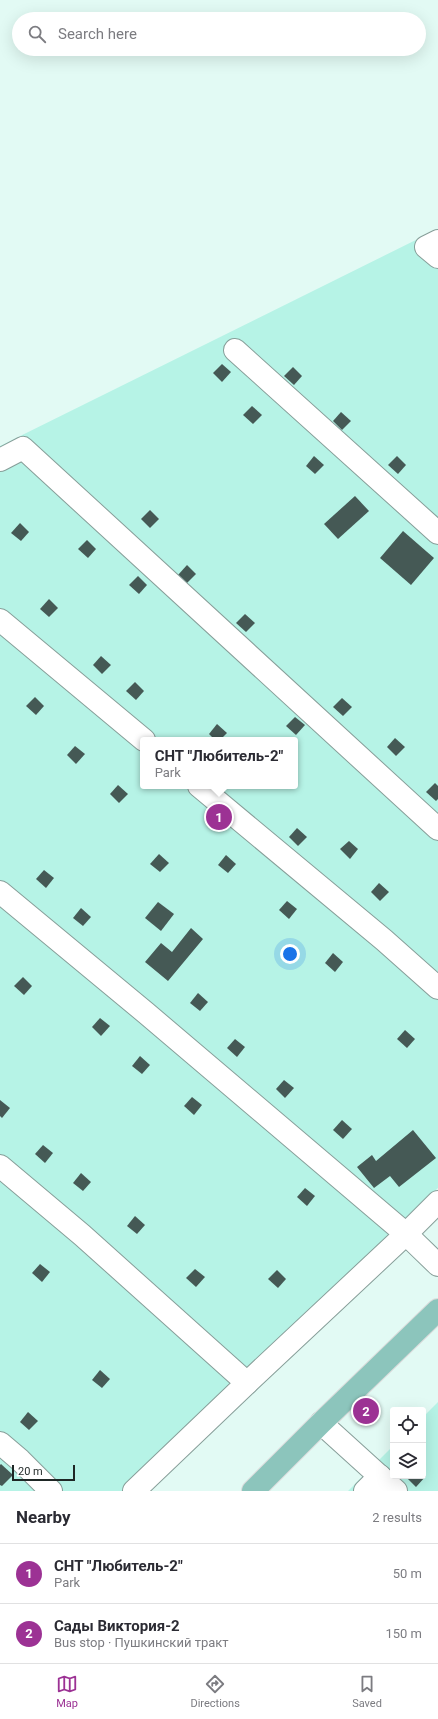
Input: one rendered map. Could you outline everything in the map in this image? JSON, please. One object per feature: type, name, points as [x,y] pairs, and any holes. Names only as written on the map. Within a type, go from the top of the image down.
[{"type":"main road","points":[[253,1491],[438,1310]]},
{"type":"lane","points":[[438,241],[426,247],[438,257]]},
{"type":"lane","points":[[235,350],[438,533]]},
{"type":"lane","points":[[0,460],[23,448],[438,829]]},
{"type":"lane","points":[[0,620],[140,737]]},
{"type":"lane","points":[[203,789],[384,940],[438,988]]},
{"type":"lane","points":[[0,892],[152,1018],[406,1234],[438,1265]]},
{"type":"lane","points":[[0,1166],[82,1235],[247,1383]]},
{"type":"lane","points":[[134,1491],[438,1202]]},
{"type":"lane","points":[[321,1423],[372,1484],[396,1491]]},
{"type":"lane","points":[[0,1443],[20,1460],[51,1491]]},
{"type":"green space","points":[[438,229],[438,1188],[124,1491],[0,1491],[0,446]]},
{"type":"green space","points":[[438,1402],[438,1491],[348,1491],[390,1449],[390,1479],[426,1479],[426,1414]]},
{"type":"building","points":[[222,364],[231,372],[222,382],[213,373]]},
{"type":"building","points":[[293,367],[302,376],[294,385],[284,376]]},
{"type":"building","points":[[252,406],[262,415],[253,424],[243,415]]},
{"type":"building","points":[[341,412],[351,421],[342,430],[333,421]]},
{"type":"building","points":[[314,456],[324,465],[315,474],[306,466]]},
{"type":"building","points":[[397,456],[406,465],[398,474],[388,465]]},
{"type":"building","points":[[355,496],[369,511],[338,539],[324,524]]},
{"type":"building","points":[[150,510],[159,519],[150,528],[141,519]]},
{"type":"building","points":[[20,523],[29,532],[21,541],[11,533]]},
{"type":"building","points":[[403,531],[434,558],[411,585],[380,558]]},
{"type":"building","points":[[87,540],[96,549],[88,558],[78,549]]},
{"type":"building","points":[[187,565],[196,574],[187,583],[178,575]]},
{"type":"building","points":[[138,576],[147,585],[139,594],[129,585]]},
{"type":"building","points":[[49,599],[58,608],[49,617],[40,609]]},
{"type":"building","points":[[245,614],[255,623],[246,632],[236,623]]},
{"type":"building","points":[[101,656],[111,665],[102,674],[93,665]]},
{"type":"building","points":[[135,682],[144,691],[136,700],[126,691]]},
{"type":"building","points":[[35,697],[44,706],[36,715],[26,706]]},
{"type":"building","points":[[342,698],[352,707],[343,716],[333,707]]},
{"type":"building","points":[[295,717],[305,725],[296,735],[286,726]]},
{"type":"building","points":[[217,724],[227,733],[223,737],[212,737],[209,734]]},
{"type":"building","points":[[395,738],[405,747],[396,756],[387,747]]},
{"type":"building","points":[[75,746],[85,754],[76,764],[67,755]]},
{"type":"building","points":[[435,783],[438,786],[438,799],[436,801],[426,792]]},
{"type":"building","points":[[118,785],[128,794],[119,803],[110,794]]},
{"type":"building","points":[[297,828],[307,837],[298,846],[289,837]]},
{"type":"building","points":[[349,841],[358,849],[350,859],[340,849]]},
{"type":"building","points":[[159,854],[169,863],[160,872],[150,864]]},
{"type":"building","points":[[226,855],[236,864],[228,873],[218,865]]},
{"type":"building","points":[[44,870],[54,878],[46,888],[36,879]]},
{"type":"building","points":[[379,883],[389,892],[380,901],[371,892]]},
{"type":"building","points":[[287,901],[297,909],[289,919],[279,910]]},
{"type":"building","points":[[158,902],[174,914],[161,931],[145,918]]},
{"type":"building","points":[[81,908],[91,917],[83,926],[73,918]]},
{"type":"building","points":[[191,928],[203,939],[168,981],[145,962],[161,943],[172,952]]},
{"type":"building","points":[[333,953],[343,962],[335,972],[325,963]]},
{"type":"building","points":[[23,977],[32,986],[24,995],[14,986]]},
{"type":"building","points":[[198,993],[208,1002],[200,1011],[190,1003]]},
{"type":"building","points":[[100,1018],[110,1026],[101,1036],[92,1027]]},
{"type":"building","points":[[405,1030],[415,1039],[407,1048],[397,1039]]},
{"type":"building","points":[[235,1039],[245,1047],[237,1057],[227,1048]]},
{"type":"building","points":[[140,1056],[150,1065],[142,1074],[132,1066]]},
{"type":"building","points":[[284,1080],[294,1088],[285,1098],[276,1089]]},
{"type":"building","points":[[192,1097],[202,1105],[194,1115],[184,1106]]},
{"type":"building","points":[[0,1100],[10,1108],[2,1118],[0,1116]]},
{"type":"building","points":[[342,1120],[352,1129],[343,1139],[333,1130]]},
{"type":"building","points":[[413,1130],[436,1158],[399,1187],[390,1176],[374,1188],[357,1167],[372,1155],[376,1161]]},
{"type":"building","points":[[43,1145],[53,1153],[45,1163],[35,1154]]},
{"type":"building","points":[[81,1173],[91,1182],[83,1191],[73,1183]]},
{"type":"building","points":[[305,1188],[315,1196],[307,1206],[297,1197]]},
{"type":"building","points":[[135,1216],[145,1225],[137,1234],[127,1226]]},
{"type":"building","points":[[40,1264],[50,1272],[42,1282],[32,1273]]},
{"type":"building","points":[[195,1269],[205,1277],[196,1287],[186,1278]]},
{"type":"building","points":[[277,1270],[286,1279],[278,1288],[268,1279]]},
{"type":"building","points":[[100,1370],[110,1379],[102,1388],[92,1380]]},
{"type":"building","points":[[28,1412],[38,1421],[29,1430],[20,1422]]},
{"type":"building","points":[[1,1464],[13,1475],[2,1486],[0,1485]]},
{"type":"building","points":[[408,1479],[423,1479],[416,1487]]},
{"type":"place","name":"СНТ \"Любитель-2\"","points":[[219,817]]},
{"type":"place","name":"Сады Виктория-2","points":[[366,1411]]}]
